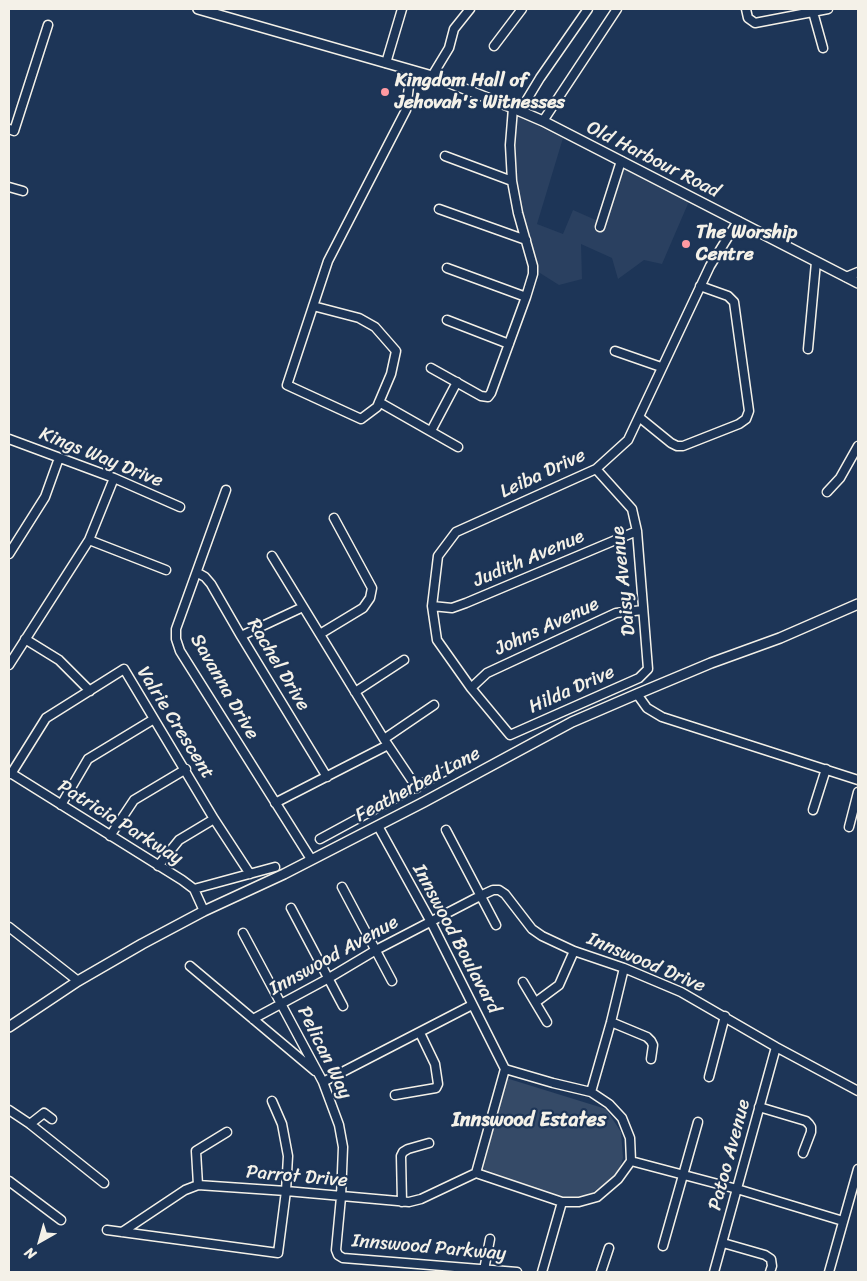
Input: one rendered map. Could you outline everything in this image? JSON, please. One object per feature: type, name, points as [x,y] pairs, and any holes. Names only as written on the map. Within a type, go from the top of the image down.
[{"type":"main road","name":"Old Harbour Road","points":[[198,9],[432,76],[517,109],[858,283]]},
{"type":"main road","name":"Featherbed Lane","points":[[9,1027],[78,981],[204,910],[284,874],[311,858],[378,826],[572,722],[711,663],[780,638],[858,604]]},
{"type":"street","points":[[386,63],[402,9]]},
{"type":"street","points":[[432,76],[449,48],[454,29],[470,9]]},
{"type":"street","points":[[494,46],[522,9]]},
{"type":"street","points":[[431,368],[480,396],[488,397],[491,394],[533,274],[533,266],[518,213],[512,181],[510,145],[517,109],[588,9]]},
{"type":"street","points":[[543,121],[617,9]]},
{"type":"street","points":[[746,9],[748,18],[755,22],[828,9]]},
{"type":"street","points":[[813,12],[823,48]]},
{"type":"street","points":[[9,129],[14,131],[48,25]]},
{"type":"street","points":[[313,306],[358,318],[375,327],[396,351],[390,374],[377,407],[361,419],[287,385],[313,306],[328,261],[406,110],[411,70]]},
{"type":"street","points":[[446,156],[512,181]]},
{"type":"street","points":[[600,227],[621,161]]},
{"type":"street","points":[[9,187],[23,191]]},
{"type":"street","points":[[439,208],[526,240]]},
{"type":"street","name":"Leiba Drive","points":[[510,734],[471,688],[437,640],[432,606],[438,556],[456,532],[596,469],[628,440],[710,266],[738,221]]},
{"type":"street","points":[[808,348],[816,262]]},
{"type":"street","points":[[447,268],[526,297]]},
{"type":"street","points":[[846,277],[858,272]]},
{"type":"street","points":[[639,417],[677,446],[683,446],[740,424],[746,419],[749,411],[734,302],[728,296],[700,286]]},
{"type":"street","points":[[447,320],[509,344]]},
{"type":"street","points":[[615,351],[661,367]]},
{"type":"street","points":[[430,431],[456,382]]},
{"type":"street","points":[[379,402],[458,447]]},
{"type":"street","name":"Kings Way Drive","points":[[9,440],[114,478],[180,508]]},
{"type":"street","points":[[827,492],[840,478],[858,446]]},
{"type":"street","points":[[9,554],[44,497],[59,458]]},
{"type":"street","name":"Daisy Avenue","points":[[596,469],[632,509],[636,531],[648,662],[648,669],[645,673]]},
{"type":"street","points":[[9,665],[89,540],[114,478]]},
{"type":"street","name":"Savanna Drive","points":[[226,490],[176,629],[176,639],[180,650],[311,858]]},
{"type":"street","points":[[320,634],[363,608],[370,598],[372,588],[334,518]]},
{"type":"street","name":"Judith Avenue","points":[[432,606],[452,608],[466,603],[636,531]]},
{"type":"street","points":[[89,540],[166,570]]},
{"type":"street","points":[[272,556],[354,692],[416,788]]},
{"type":"street","name":"Rachel Drive","points":[[198,572],[211,584],[327,776]]},
{"type":"street","points":[[241,636],[303,607]]},
{"type":"street","name":"Johns Avenue","points":[[471,688],[487,673],[616,613],[643,610]]},
{"type":"street","points":[[25,639],[59,660],[90,691]]},
{"type":"street","points":[[354,692],[404,660]]},
{"type":"street","name":"Valrie Crescent","points":[[10,773],[46,718],[124,669],[214,819],[250,874]]},
{"type":"street","name":"Hilda Drive","points":[[510,734],[639,678],[645,673]]},
{"type":"street","points":[[637,694],[647,708],[662,717],[858,780]]},
{"type":"street","points":[[585,702],[589,714]]},
{"type":"street","points":[[275,803],[386,742],[434,705]]},
{"type":"street","points":[[61,805],[88,759],[154,720]]},
{"type":"street","points":[[320,839],[462,762]]},
{"type":"street","points":[[813,810],[826,769]]},
{"type":"street","points":[[110,836],[134,800],[186,770]]},
{"type":"street","name":"Patricia Parkway","points":[[10,773],[182,880],[194,890],[204,910]]},
{"type":"street","points":[[849,827],[858,792]]},
{"type":"street","points":[[158,866],[179,840],[214,819]]},
{"type":"street","name":"Innswood Boulavard","points":[[378,826],[431,922],[505,1069]]},
{"type":"street","points":[[446,830],[496,925]]},
{"type":"street","points":[[194,890],[274,867]]},
{"type":"street","points":[[342,886],[392,981]]},
{"type":"street","name":"Innswood Drive","points":[[431,922],[480,896],[493,890],[500,890],[532,929],[542,936],[574,951],[624,968],[681,992],[776,1047],[858,1091]]},
{"type":"street","points":[[291,908],[343,1006]]},
{"type":"street","name":"Innswood Avenue","points":[[253,1019],[376,950],[431,922]]},
{"type":"street","points":[[9,927],[78,981]]},
{"type":"street","name":"Pelican Way","points":[[243,933],[324,1082],[333,1105],[342,1147],[341,1197]]},
{"type":"street","points":[[536,1002],[559,985],[574,951]]},
{"type":"street","points":[[190,966],[319,1074]]},
{"type":"street","points":[[591,1092],[624,968]]},
{"type":"street","points":[[523,982],[547,1022]]},
{"type":"street","points":[[324,1082],[472,1004]]},
{"type":"street","points":[[709,1077],[725,1016]]},
{"type":"street","points":[[611,1022],[647,1037],[653,1045],[650,1059]]},
{"type":"street","points":[[395,1095],[436,1088],[438,1084],[435,1064],[420,1033]]},
{"type":"street","name":"Patoo Avenue","points":[[714,1272],[776,1047]]},
{"type":"street","points":[[505,1069],[591,1092],[609,1104],[622,1118],[630,1138],[631,1161],[618,1179],[598,1196],[579,1202],[562,1202],[476,1174],[505,1069]]},
{"type":"street","points":[[107,1230],[278,1253],[288,1156],[282,1124],[272,1101]]},
{"type":"street","points":[[759,1108],[806,1121],[809,1124],[811,1132],[803,1153]]},
{"type":"street","points":[[9,1110],[30,1124],[104,1183]]},
{"type":"street","points":[[30,1124],[44,1113],[52,1119]]},
{"type":"street","points":[[663,1246],[698,1122]]},
{"type":"street","points":[[198,1185],[196,1151],[226,1132]]},
{"type":"street","points":[[402,1202],[401,1156],[408,1149],[429,1143]]},
{"type":"street","points":[[631,1161],[684,1174],[843,1221]]},
{"type":"street","points":[[829,1272],[858,1169]]},
{"type":"street","name":"Parrot Drive","points":[[122,1232],[185,1190],[198,1185],[286,1190],[341,1197],[409,1202],[421,1199],[476,1174]]},
{"type":"street","points":[[9,1181],[61,1220]]},
{"type":"street","name":"Innswood Parkway","points":[[341,1197],[336,1250],[338,1255],[343,1258],[517,1272]]},
{"type":"street","points":[[542,1272],[562,1202]]},
{"type":"street","points":[[484,1270],[490,1239]]},
{"type":"street","points":[[723,1243],[766,1255],[771,1259],[772,1266],[770,1272]]},
{"type":"street","points":[[600,1272],[609,1248]]},
{"type":"shaded area","points":[[506,110],[563,138],[537,224],[563,234],[573,210],[598,221],[613,163],[690,199],[662,264],[644,260],[618,279],[612,258],[581,244],[582,279],[559,285],[532,268],[514,207]]},
{"type":"shaded area","points":[[506,1078],[606,1109],[621,1132],[623,1158],[619,1171],[608,1182],[584,1198],[560,1198],[482,1174]]},
{"type":"place","name":"Kingdom Hall of Jehovah's Witnesses","points":[[385,92]]},
{"type":"place","name":"The Worship Centre","points":[[686,244]]},
{"type":"district","name":"Innswood Estates","points":[[529,1121]]}]
